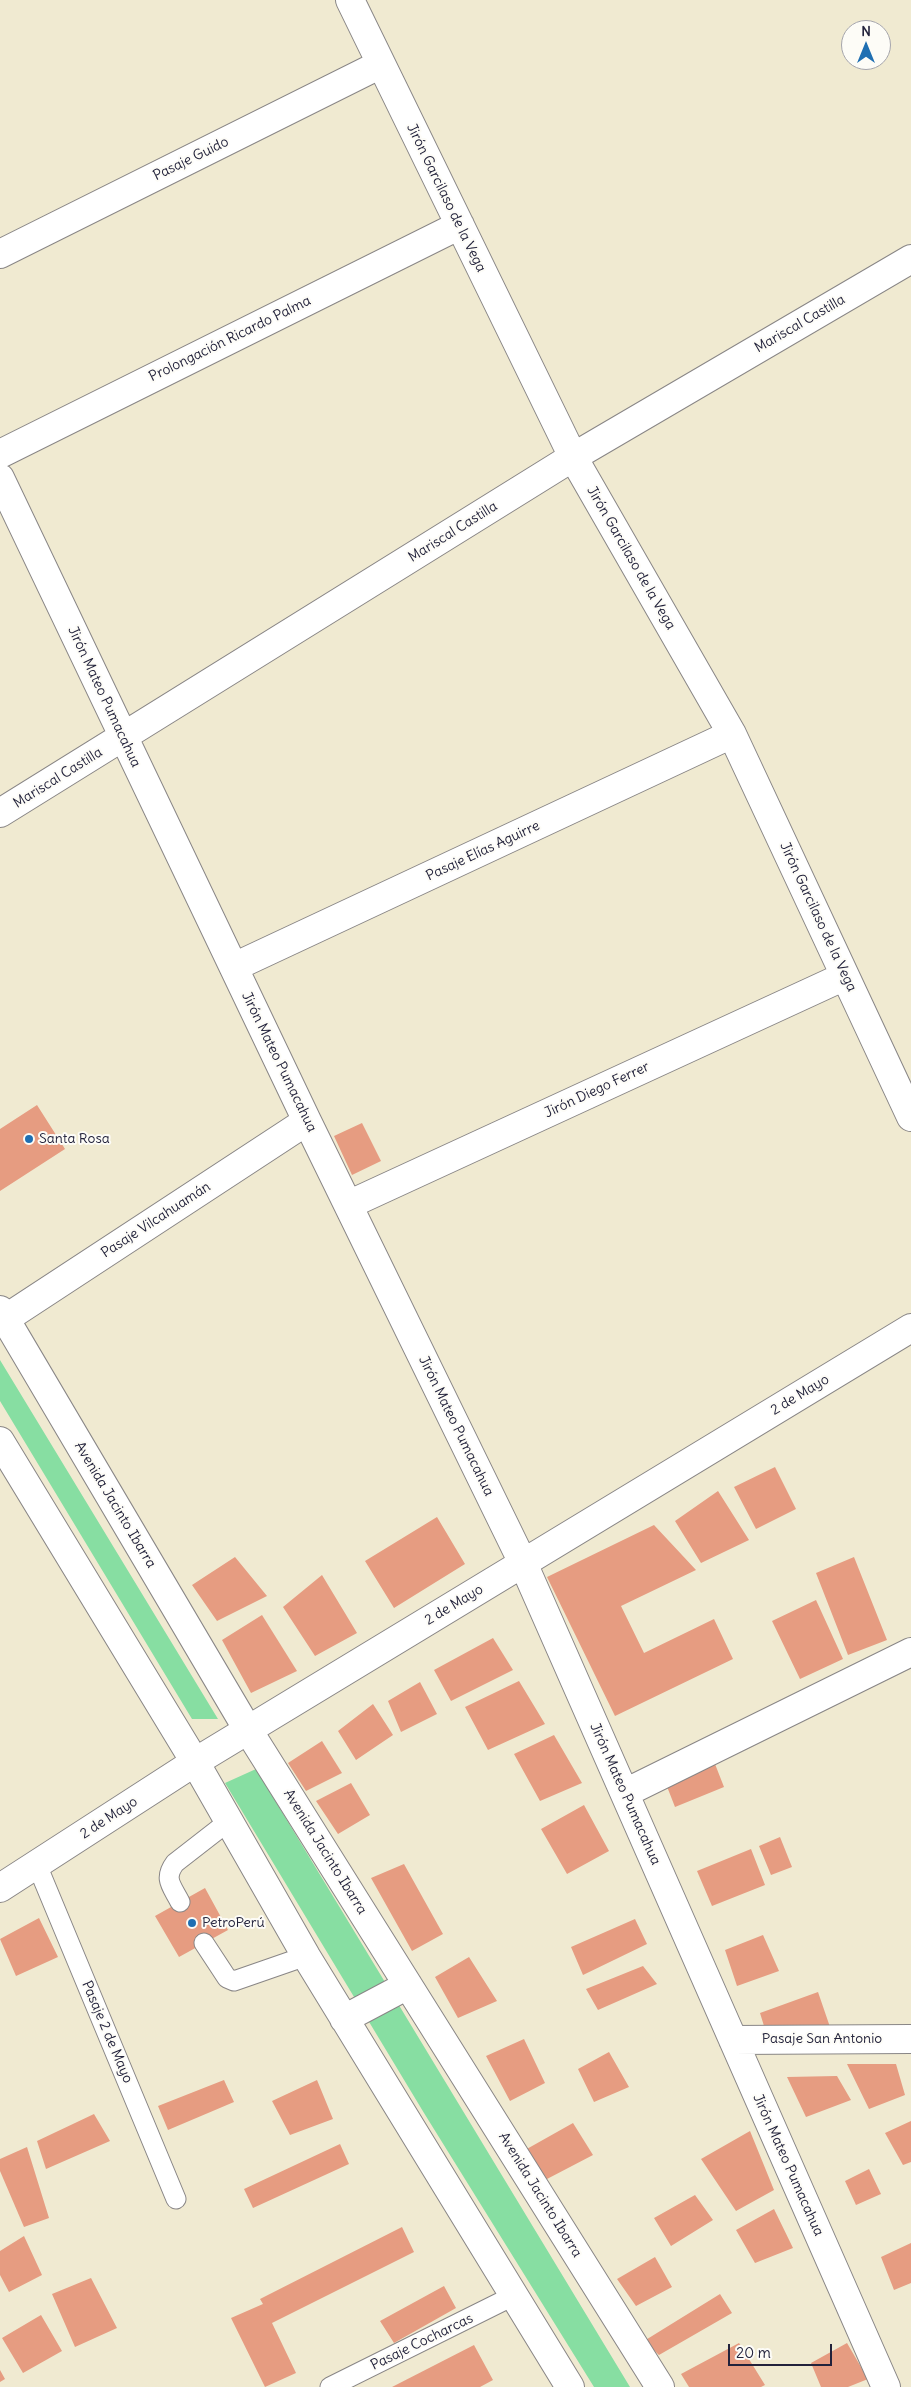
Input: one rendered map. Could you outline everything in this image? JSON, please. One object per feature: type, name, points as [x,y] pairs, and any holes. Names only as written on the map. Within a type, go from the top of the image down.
[{"type":"street","name":"Jirón Garcilaso de la Vega","points":[[350,0],[573,457],[732,734],[911,1117]]},
{"type":"street","name":"Pasaje Guido","points":[[0,254],[381,64]]},
{"type":"street","name":"Prolongación Ricardo Palma","points":[[0,454],[460,225]]},
{"type":"street","name":"Mariscal Castilla","points":[[0,814],[573,457],[911,259]]},
{"type":"street","name":"Jirón Mateo Pumacahua","points":[[0,478],[122,738],[523,1563],[886,2387]]},
{"type":"street","name":"Pasaje Elías Aguirre","points":[[234,967],[732,734]]},
{"type":"street","name":"Jirón Diego Ferrer","points":[[348,1205],[845,976]]},
{"type":"street","name":"Pasaje Vilcahuamán","points":[[3,1314],[307,1121]]},
{"type":"street","name":"Avenida Jacinto Ibarra","points":[[3,1314],[248,1730],[660,2387]]},
{"type":"street","name":"2 de Mayo","points":[[0,1888],[195,1762],[911,1328]]},
{"type":"street","points":[[0,1441],[195,1762],[306,1956],[570,2387]]},
{"type":"street","points":[[625,1793],[911,1652]]},
{"type":"street","points":[[344,2019],[408,1985]]},
{"type":"street","name":"Pasaje San Antonio","points":[[733,2040],[911,2039]]},
{"type":"lane","points":[[180,1902],[168,1878],[170,1870],[175,1863],[229,1821]]},
{"type":"lane","name":"Pasaje 2 de Mayo","points":[[37,1865],[176,2199]]},
{"type":"lane","points":[[204,1943],[227,1978],[234,1981],[306,1956]]},
{"type":"lane","name":"Pasaje Cocharcas","points":[[330,2387],[513,2296]]},
{"type":"green space","points":[[0,1360],[218,1719],[192,1719],[0,1401]]},
{"type":"green space","points":[[256,1769],[630,2387],[594,2387],[424,2113],[225,1783]]},
{"type":"building","name":"Santa Rosa","points":[[37,1105],[65,1149],[0,1191],[0,1129]]},
{"type":"building","points":[[362,1123],[381,1161],[352,1175],[334,1136]]},
{"type":"building","points":[[775,1467],[796,1509],[756,1529],[734,1487]]},
{"type":"building","points":[[718,1491],[749,1540],[701,1563],[675,1521]]},
{"type":"building","points":[[437,1517],[465,1564],[394,1608],[365,1561]]},
{"type":"building","points":[[654,1525],[696,1570],[621,1606],[644,1653],[714,1619],[733,1659],[615,1716],[547,1577]]},
{"type":"building","points":[[235,1557],[267,1596],[217,1621],[192,1585]]},
{"type":"building","points":[[854,1557],[887,1640],[848,1655],[816,1573]]},
{"type":"building","points":[[322,1575],[357,1633],[315,1656],[283,1607]]},
{"type":"building","points":[[816,1600],[843,1659],[800,1679],[772,1621]]},
{"type":"building","points":[[262,1615],[297,1671],[251,1693],[222,1640]]},
{"type":"building","points":[[493,1638],[513,1670],[451,1701],[434,1670]]},
{"type":"building","points":[[519,1681],[545,1724],[488,1750],[465,1707]]},
{"type":"building","points":[[420,1682],[437,1714],[401,1732],[388,1701]]},
{"type":"building","points":[[373,1704],[393,1735],[356,1760],[338,1731]]},
{"type":"building","points":[[554,1735],[582,1783],[540,1801],[514,1754]]},
{"type":"building","points":[[322,1741],[342,1773],[306,1791],[288,1763]]},
{"type":"building","points":[[715,1764],[724,1787],[675,1807],[666,1784]]},
{"type":"building","points":[[351,1783],[370,1815],[338,1834],[316,1801]]},
{"type":"building","points":[[584,1805],[609,1851],[567,1874],[541,1829]]},
{"type":"building","points":[[780,1837],[792,1867],[771,1875],[759,1846]]},
{"type":"building","points":[[751,1849],[765,1885],[712,1906],[697,1871]]},
{"type":"building","points":[[404,1864],[443,1934],[412,1951],[371,1878]]},
{"type":"building","name":"PetroPerú","points":[[205,1888],[228,1930],[179,1957],[155,1916]]},
{"type":"building","points":[[39,1918],[58,1957],[16,1976],[0,1939]]},
{"type":"building","points":[[635,1919],[647,1944],[583,1975],[571,1947]]},
{"type":"building","points":[[763,1935],[779,1971],[737,1986],[725,1950]]},
{"type":"building","points":[[469,1957],[497,2001],[458,2018],[435,1977]]},
{"type":"building","points":[[643,1966],[657,1984],[598,2010],[586,1989]]},
{"type":"building","points":[[818,1992],[830,2027],[764,2026],[760,2013]]},
{"type":"building","points":[[524,2039],[545,2083],[510,2101],[486,2056]]},
{"type":"building","points":[[609,2052],[629,2087],[594,2102],[578,2069]]},
{"type":"building","points":[[847,2064],[896,2064],[905,2095],[869,2109]]},
{"type":"building","points":[[837,2076],[851,2100],[806,2117],[787,2077]]},
{"type":"building","points":[[224,2080],[234,2102],[168,2130],[158,2106]]},
{"type":"building","points":[[317,2080],[333,2119],[290,2135],[272,2101]]},
{"type":"building","points":[[94,2114],[110,2141],[46,2169],[37,2141]]},
{"type":"building","points":[[911,2121],[911,2162],[903,2165],[885,2133]]},
{"type":"building","points":[[573,2123],[593,2155],[547,2179],[525,2150]]},
{"type":"building","points":[[750,2131],[774,2190],[736,2211],[701,2159]]},
{"type":"building","points":[[340,2144],[349,2164],[253,2208],[244,2189]]},
{"type":"building","points":[[27,2147],[49,2218],[24,2227],[0,2171],[0,2159]]},
{"type":"building","points":[[869,2169],[881,2194],[856,2205],[845,2181]]},
{"type":"building","points":[[695,2195],[713,2220],[671,2246],[654,2218]]},
{"type":"building","points":[[774,2209],[793,2248],[755,2263],[736,2230]]},
{"type":"building","points":[[402,2227],[414,2252],[272,2323],[296,2373],[265,2387],[231,2318],[263,2304],[260,2299]]},
{"type":"building","points":[[24,2236],[42,2275],[9,2292],[0,2275],[0,2251]]},
{"type":"building","points":[[911,2243],[911,2283],[894,2290],[881,2257]]},
{"type":"building","points":[[655,2257],[672,2287],[636,2306],[617,2279]]},
{"type":"building","points":[[91,2278],[117,2328],[75,2347],[52,2294]]},
{"type":"building","points":[[444,2286],[456,2308],[394,2343],[380,2321]]},
{"type":"building","points":[[720,2294],[732,2313],[659,2355],[644,2341]]},
{"type":"building","points":[[41,2315],[62,2351],[23,2373],[2,2338]]},
{"type":"building","points":[[739,2343],[765,2385],[761,2387],[689,2387],[681,2374]]},
{"type":"building","points":[[847,2343],[868,2379],[848,2387],[821,2387],[811,2363]]},
{"type":"building","points":[[474,2345],[493,2380],[480,2387],[392,2387]]},
{"type":"building","points":[[0,2370],[5,2379],[0,2382]]},
{"type":"place","name":"Santa Rosa","points":[[29,1139]]},
{"type":"place","name":"PetroPerú","points":[[192,1923]]}]
